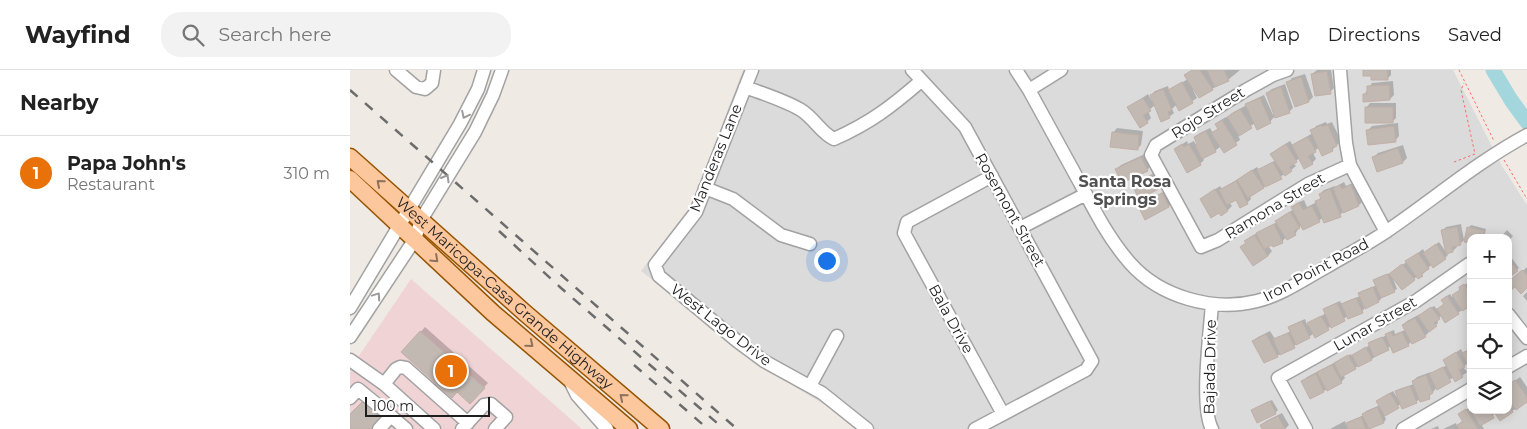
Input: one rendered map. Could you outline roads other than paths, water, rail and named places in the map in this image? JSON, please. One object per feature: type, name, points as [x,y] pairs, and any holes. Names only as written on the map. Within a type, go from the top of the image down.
[{"type":"main road","name":"West Maricopa-Casa Grande Highway","points":[[350,157],[525,313],[660,429]]},
{"type":"main road","name":"West Maricopa-Casa Grande Highway","points":[[350,179],[493,313],[630,429]]},
{"type":"street","points":[[396,70],[416,87],[425,89],[432,83],[434,70]]},
{"type":"street","points":[[350,337],[415,239],[415,214],[478,89],[484,70]]},
{"type":"street","points":[[350,308],[400,225],[415,214],[474,132],[502,70]]},
{"type":"street","name":"Manderas Lane","points":[[655,265],[696,212],[752,70]]},
{"type":"street","name":"Rosemont Street","points":[[912,70],[965,127],[1092,361],[1086,370],[1003,414]]},
{"type":"street","name":"Iron Point Road","points":[[1016,70],[1116,246],[1131,264],[1153,283],[1180,296],[1212,304],[1258,301],[1304,280],[1386,232],[1499,150],[1525,137]]},
{"type":"street","points":[[1029,90],[1061,70]]},
{"type":"street","name":"Rojo Street","points":[[1200,247],[1151,155],[1156,145],[1246,90],[1286,70]]},
{"type":"street","points":[[1340,70],[1346,143],[1350,165],[1386,232]]},
{"type":"street","points":[[745,87],[801,110],[814,120],[827,136],[834,139],[855,130],[886,110],[921,81]]},
{"type":"street","name":"Ramona Street","points":[[1200,247],[1218,240],[1308,184],[1350,165]]},
{"type":"street","name":"Bala Drive","points":[[992,176],[907,222],[904,234],[1003,414]]},
{"type":"street","points":[[705,188],[733,199],[781,235],[810,244]]},
{"type":"street","points":[[1020,228],[1086,194]]},
{"type":"street","name":"West Lago Drive","points":[[655,265],[659,276],[737,341],[764,361],[822,393],[867,429]]},
{"type":"street","name":"Lunar Street","points":[[1306,429],[1278,378],[1416,301],[1467,267]]},
{"type":"street","name":"Bajada Drive","points":[[1210,426],[1207,374],[1212,304]]},
{"type":"street","points":[[1512,319],[1527,338]]},
{"type":"street","points":[[810,386],[837,336]]},
{"type":"street","points":[[1512,365],[1527,356]]},
{"type":"street","points":[[350,360],[384,384],[434,429]]},
{"type":"street","points":[[384,384],[396,369],[400,367],[406,368],[465,426],[484,405],[491,404],[506,417],[495,429]]},
{"type":"street","points":[[568,377],[577,396],[606,429]]},
{"type":"street","points":[[350,398],[358,389],[407,429],[420,416]]},
{"type":"street","points":[[1403,429],[1467,391]]},
{"type":"street","points":[[975,429],[1003,414]]},
{"type":"street","points":[[379,429],[390,416]]},
{"type":"street","points":[[1197,429],[1210,426]]},
{"type":"waterway","points":[[1493,70],[1527,122]]},
{"type":"railway","points":[[350,90],[737,429]]},
{"type":"railway","points":[[499,231],[561,288],[724,429]]},
{"type":"railway","points":[[634,365],[708,429]]},
{"type":"place","name":"Papa John's","points":[[451,371]]},
{"type":"district","name":"Santa Rosa Springs","points":[[1125,190]]}]
